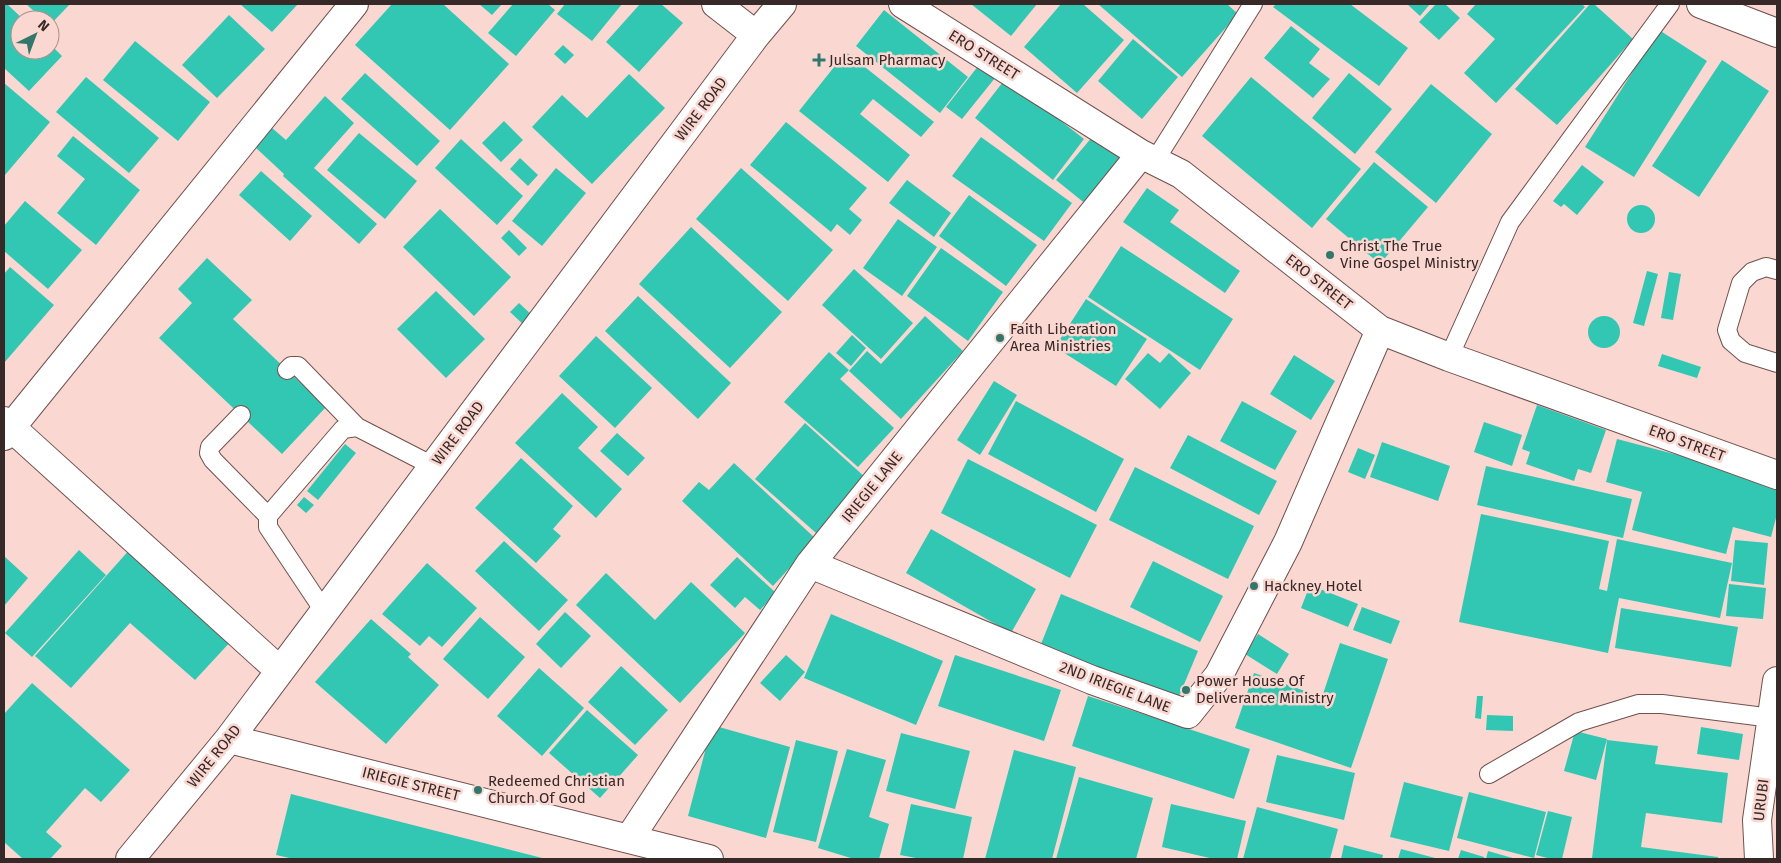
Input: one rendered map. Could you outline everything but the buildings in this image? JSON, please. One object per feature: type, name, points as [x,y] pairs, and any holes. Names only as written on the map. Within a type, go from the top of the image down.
[{"type":"main road","points":[[280,671],[6,429],[354,4]]},
{"type":"main road","points":[[716,4],[756,35]]},
{"type":"main road","name":"WIRE ROAD","points":[[130,859],[229,738],[756,35],[782,4]]},
{"type":"main road","name":"ERO STREET","points":[[903,4],[1148,158],[1181,174],[1380,330],[1449,358],[1777,475]]},
{"type":"main road","points":[[1701,4],[1777,33]]},
{"type":"main road","name":"IRIEGIE LANE","points":[[629,839],[810,564],[1148,158]]},
{"type":"main road","name":"2ND IRIEGIE LANE","points":[[810,564],[1092,680],[1188,714],[1219,675],[1288,542],[1380,330]]},
{"type":"main road","name":"URUBI","points":[[1759,859],[1757,820],[1777,681]]},
{"type":"main road","name":"IRIEGIE STREET","points":[[229,738],[709,859]]},
{"type":"lane","points":[[1148,158],[1254,4]]},
{"type":"lane","points":[[1449,358],[1510,222],[1670,4]]},
{"type":"lane","points":[[1777,270],[1766,267],[1752,272],[1741,283],[1727,330],[1731,341],[1745,353],[1777,363]]},
{"type":"lane","points":[[287,370],[291,366],[298,366],[356,427],[433,466]]},
{"type":"lane","points":[[241,415],[210,447],[209,453],[213,460],[268,516]]},
{"type":"lane","points":[[324,611],[268,527],[268,516],[343,429],[356,427]]},
{"type":"lane","points":[[1490,774],[1579,722],[1638,704],[1662,704],[1772,718]]},
{"type":"place","name":"Julsam Pharmacy","points":[[819,60]]},
{"type":"place","name":"Christ The True Vine Gospel Ministry","points":[[1330,255]]},
{"type":"place","name":"Faith Liberation Area Ministries","points":[[1000,338]]},
{"type":"place","name":"Hackney Hotel","points":[[1254,586]]},
{"type":"place","name":"Power House Of Deliverance Ministry","points":[[1186,690]]},
{"type":"place","name":"Redeemed Christian Church Of God","points":[[478,790]]}]
